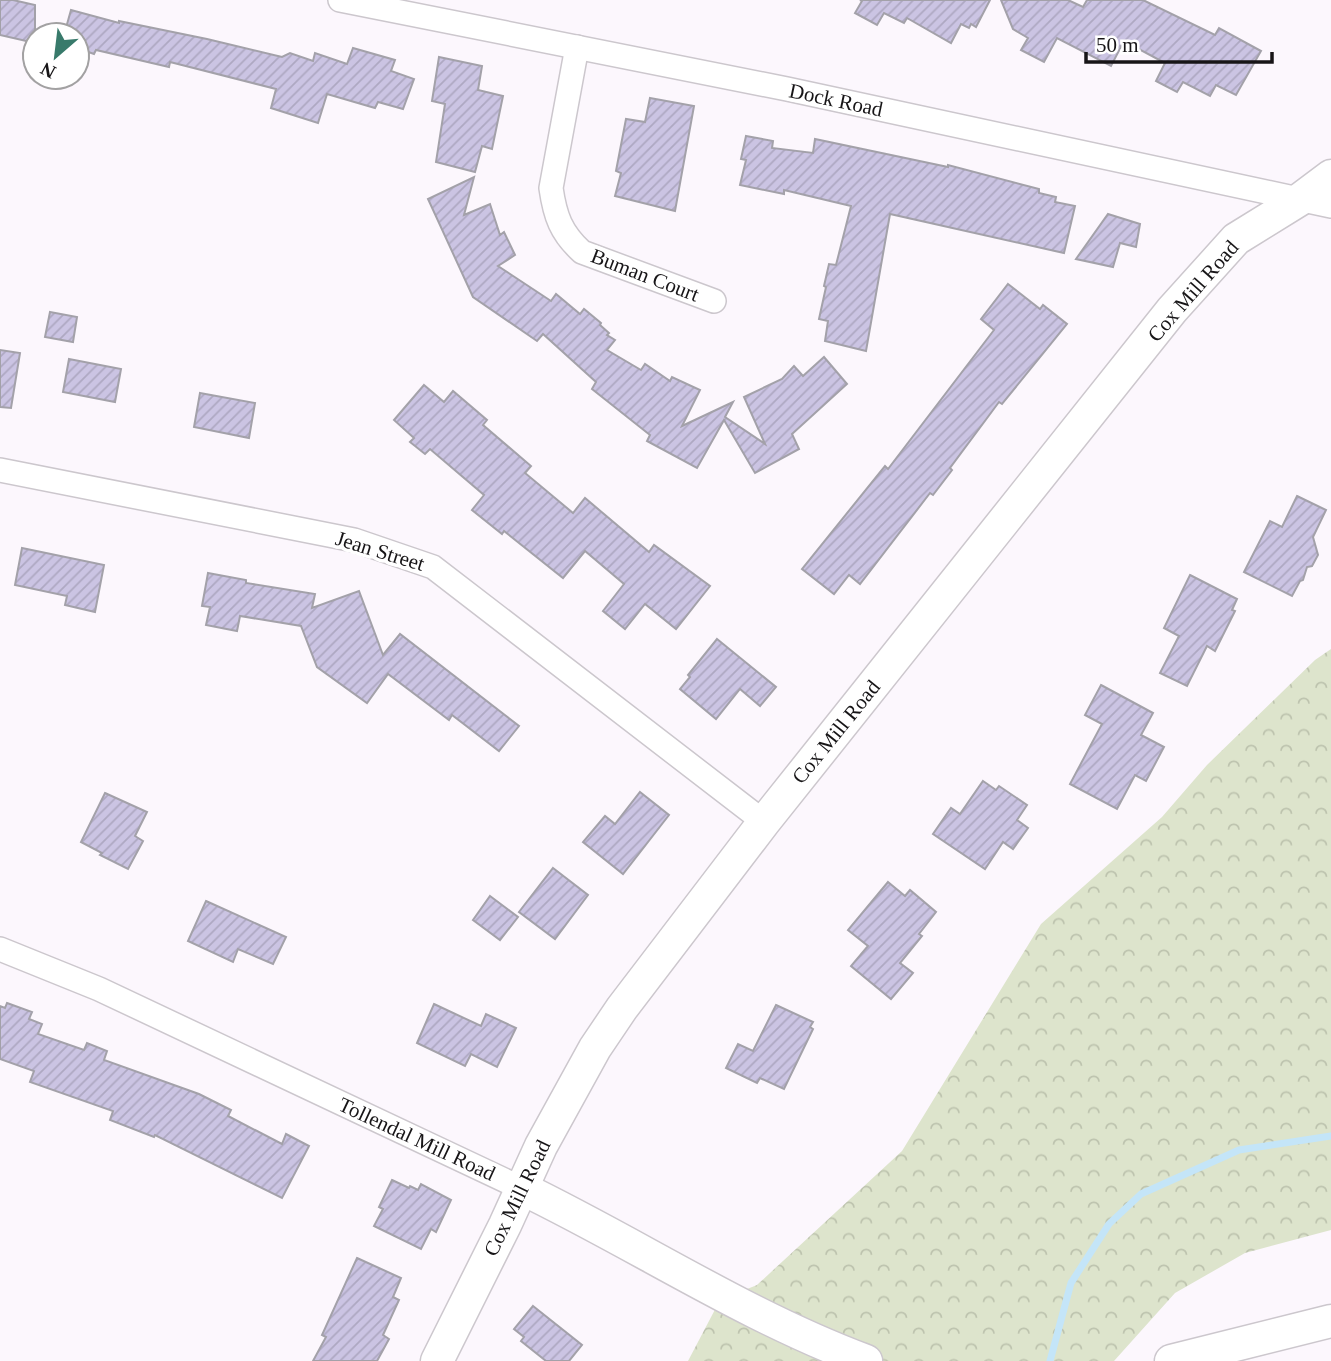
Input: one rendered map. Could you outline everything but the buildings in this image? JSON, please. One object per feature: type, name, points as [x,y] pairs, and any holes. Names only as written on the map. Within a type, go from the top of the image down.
[{"type":"street","name":"Dock Road","points":[[340,0],[426,8],[577,47],[1331,206]]},
{"type":"street","name":"Buman Court","points":[[577,47],[551,188],[559,226],[582,252],[714,301]]},
{"type":"street","name":"Cox Mill Road","points":[[437,1361],[541,1146],[602,1038],[653,966],[764,822],[1172,310],[1236,239],[1299,200],[1331,176]]},
{"type":"street","name":"Jean Street","points":[[0,470],[354,540],[433,567],[764,822]]},
{"type":"street","name":"Tollendal Mill Road","points":[[0,949],[99,989],[522,1188],[815,1342],[866,1361]]},
{"type":"street","points":[[1171,1361],[1331,1321]]},
{"type":"green space","points":[[1331,649],[1331,1230],[1245,1253],[1175,1293],[1114,1361],[688,1361],[720,1300],[757,1285],[902,1151],[1041,924],[1162,817],[1207,765],[1315,660]]},
{"type":"waterway","points":[[1050,1361],[1071,1283],[1109,1224],[1141,1194],[1239,1150],[1331,1136]]}]
